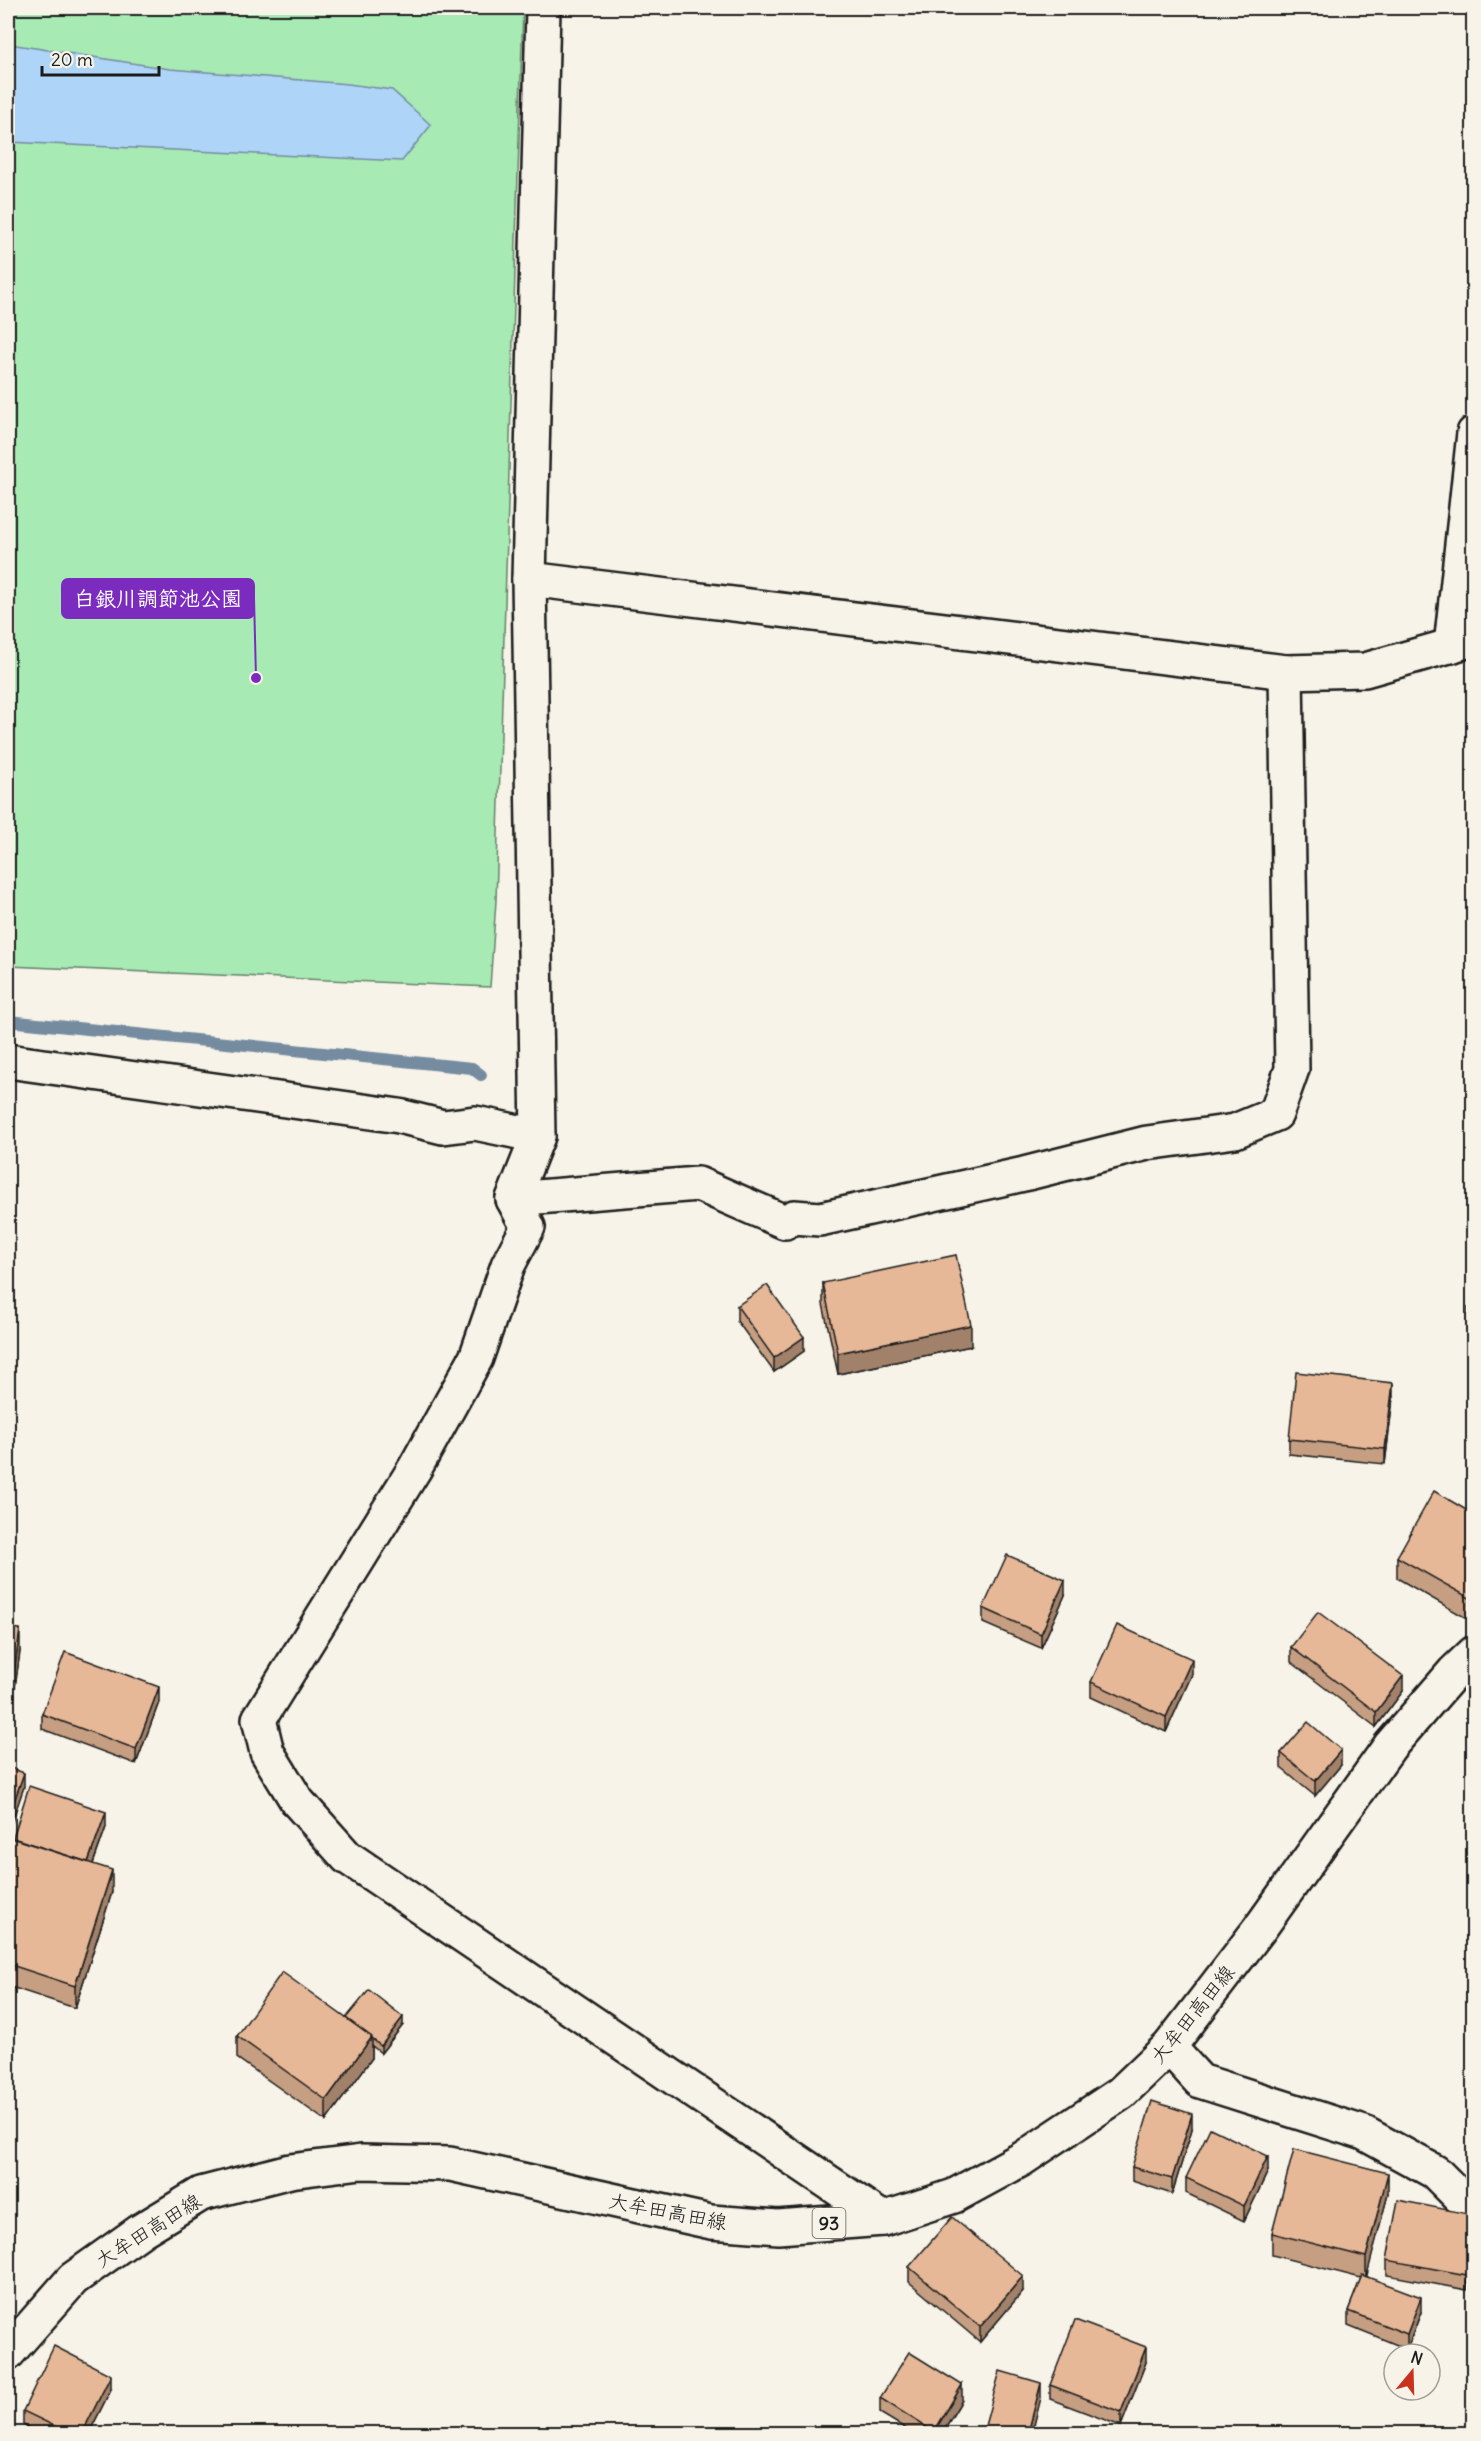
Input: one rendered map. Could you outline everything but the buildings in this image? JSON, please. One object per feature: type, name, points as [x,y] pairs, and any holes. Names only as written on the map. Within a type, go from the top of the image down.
[{"type":"street","points":[[543,8],[529,579],[538,1136],[513,1199],[528,1227],[508,1265],[476,1358],[415,1468],[260,1719],[267,1752],[297,1801],[347,1857],[882,2219]]},
{"type":"street","points":[[529,579],[1286,672],[1365,670],[1462,642],[1473,433]]},
{"type":"street","points":[[513,1199],[698,1184],[784,1222],[794,1217],[820,1219],[1024,1174],[1147,1143],[1235,1131],[1276,1114],[1292,1069],[1286,672]]},
{"type":"street","points":[[8,1061],[399,1116],[443,1127],[475,1123],[538,1136]]},
{"type":"street","name":"大牟田高田線","points":[[8,2353],[73,2279],[142,2230],[201,2194],[290,2171],[361,2162],[450,2164],[711,2222],[778,2227],[882,2219],[954,2196],[1022,2159],[1121,2093],[1169,2046],[1258,1931],[1390,1746],[1473,1653]]},
{"type":"street","points":[[1169,2046],[1200,2081],[1364,2133],[1435,2172],[1473,2211]]},
{"type":"green space","points":[[8,8],[523,8],[496,901],[490,987],[8,966]]},
{"type":"water","points":[[8,41],[16,45],[170,69],[348,84],[392,90],[431,125],[402,161],[8,142]]},
{"type":"waterway","points":[[8,1021],[472,1068],[481,1075]]},
{"type":"place","name":"白銀川調節池公園","points":[[256,678]]}]
